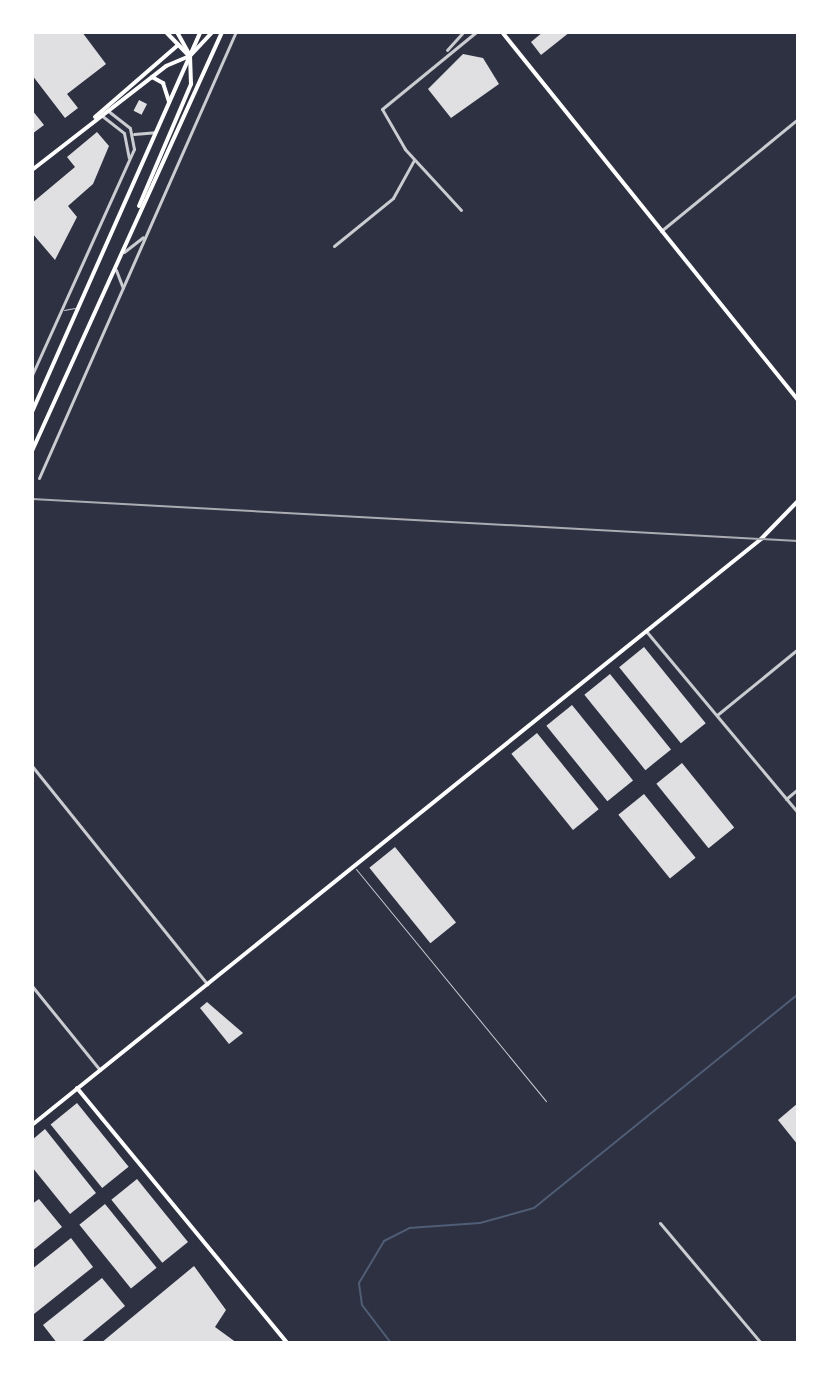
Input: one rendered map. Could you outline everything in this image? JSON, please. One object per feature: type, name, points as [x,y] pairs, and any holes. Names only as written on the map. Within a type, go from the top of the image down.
[{"type":"main road","points":[[166,32],[190,56]]},
{"type":"main road","points":[[32,451],[191,84],[190,56],[177,32]]},
{"type":"main road","points":[[32,412],[200,32]]},
{"type":"main road","points":[[138,84],[190,56],[212,32]]},
{"type":"main road","points":[[137,214],[222,32]]},
{"type":"main road","points":[[502,32],[798,400]]},
{"type":"main road","points":[[32,170],[138,84],[177,46]]},
{"type":"main road","points":[[152,77],[163,83],[169,102]]},
{"type":"main road","points":[[32,1125],[646,631],[798,501]]},
{"type":"main road","points":[[77,1088],[287,1343]]},
{"type":"street","points":[[39,478],[236,32]]},
{"type":"street","points":[[445,53],[463,32]]},
{"type":"street","points":[[461,210],[414,160],[382,109],[445,53],[476,32]]},
{"type":"street","points":[[104,112],[134,134],[155,132]]},
{"type":"street","points":[[104,112],[128,144],[129,158]]},
{"type":"street","points":[[661,231],[798,119]]},
{"type":"street","points":[[128,144],[134,134]]},
{"type":"street","points":[[32,375],[129,158],[134,134]]},
{"type":"street","points":[[334,246],[393,198],[414,160]]},
{"type":"street","points":[[118,258],[146,235]]},
{"type":"street","points":[[114,266],[123,288]]},
{"type":"street","points":[[646,631],[798,813]]},
{"type":"street","points":[[717,715],[798,649]]},
{"type":"street","points":[[32,766],[207,984]]},
{"type":"street","points":[[786,799],[798,789]]},
{"type":"street","points":[[32,986],[100,1070]]},
{"type":"street","points":[[660,1223],[761,1343]]},
{"type":"lane","points":[[61,310],[78,308]]},
{"type":"lane","points":[[355,867],[546,1101]]},
{"type":"building","points":[[32,32],[82,32],[106,64],[67,94],[78,108],[65,118],[32,75]]},
{"type":"building","points":[[543,32],[570,32],[541,55],[531,42]]},
{"type":"building","points":[[463,54],[483,58],[499,84],[451,118],[428,89]]},
{"type":"building","points":[[139,100],[147,104],[142,115],[134,111]]},
{"type":"building","points":[[32,110],[44,125],[32,134]]},
{"type":"building","points":[[97,132],[109,146],[93,184],[68,206],[77,217],[55,260],[32,233],[32,203],[75,167],[67,157]]},
{"type":"building","points":[[644,647],[706,723],[681,743],[619,667]]},
{"type":"building","points":[[610,674],[671,749],[645,770],[584,695]]},
{"type":"building","points":[[572,705],[633,780],[607,801],[546,726]]},
{"type":"building","points":[[537,733],[599,809],[573,830],[511,754]]},
{"type":"building","points":[[682,763],[734,828],[709,848],[656,784]]},
{"type":"building","points":[[644,794],[696,858],[670,878],[618,815]]},
{"type":"building","points":[[395,847],[456,922],[430,943],[369,868]]},
{"type":"building","points":[[207,1002],[243,1033],[229,1044],[200,1008]]},
{"type":"building","points":[[77,1103],[129,1167],[102,1188],[51,1124]]},
{"type":"building","points":[[798,1103],[798,1145],[778,1120]]},
{"type":"building","points":[[45,1129],[96,1193],[70,1214],[32,1167],[32,1140]]},
{"type":"building","points":[[137,1179],[188,1242],[162,1263],[111,1200]]},
{"type":"building","points":[[39,1199],[62,1227],[32,1251],[32,1204]]},
{"type":"building","points":[[105,1204],[157,1268],[131,1288],[79,1225]]},
{"type":"building","points":[[71,1238],[93,1267],[34,1314],[32,1269]]},
{"type":"building","points":[[194,1266],[226,1310],[215,1327],[237,1343],[101,1343]]},
{"type":"building","points":[[102,1278],[125,1306],[80,1343],[57,1343],[43,1325]]},
{"type":"waterway","points":[[391,1343],[362,1305],[359,1283],[384,1241],[409,1228],[480,1223],[534,1208],[798,994]]},
{"type":"railway","points":[[32,499],[798,541]]}]
